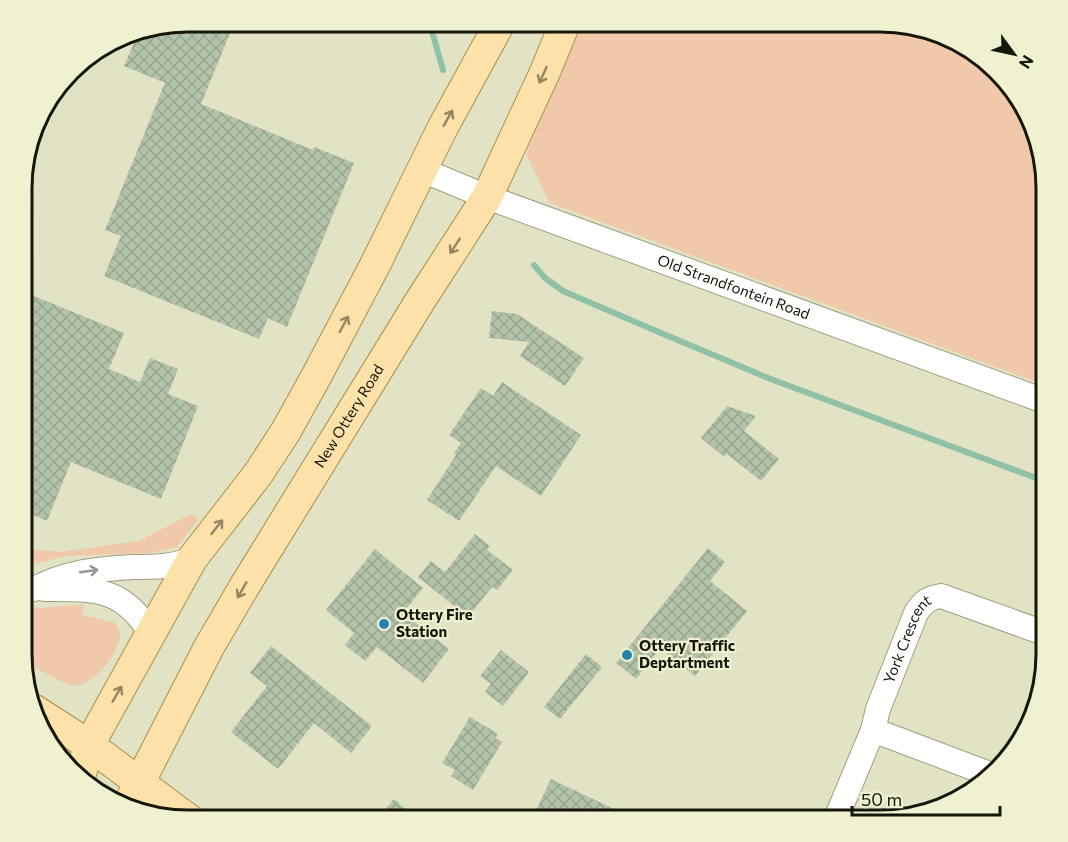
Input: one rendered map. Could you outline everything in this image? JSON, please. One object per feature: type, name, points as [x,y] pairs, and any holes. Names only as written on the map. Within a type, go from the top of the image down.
[{"type":"main road","points":[[83,770],[89,745],[192,559],[258,474],[286,431],[495,32]]},
{"type":"main road","name":"New Ottery Road","points":[[133,796],[210,647],[244,587],[420,301],[487,197],[561,32]]},
{"type":"main road","points":[[45,717],[89,745],[133,796],[160,808]]},
{"type":"street","name":"Old Strandfontein Road","points":[[422,170],[487,197],[1036,398]]},
{"type":"street","points":[[32,588],[69,574],[98,570],[168,567],[192,559]]},
{"type":"street","points":[[32,590],[97,591],[113,596],[127,604],[140,616],[151,634]]},
{"type":"street","name":"York Crescent","points":[[873,730],[878,709],[916,613],[922,603],[930,598],[941,596],[956,600],[1036,630]]},
{"type":"street","points":[[840,810],[873,730],[983,772]]},
{"type":"shaded area","points":[[576,32],[891,32],[911,34],[940,43],[959,52],[983,70],[984,84],[998,85],[1016,109],[1031,147],[1036,187],[1036,382],[550,203],[526,154]]},
{"type":"shaded area","points":[[189,515],[193,515],[198,520],[177,547],[150,553],[65,556],[32,564],[32,549],[60,552],[139,541]]},
{"type":"shaded area","points":[[83,604],[83,615],[116,623],[120,634],[109,661],[95,676],[79,685],[65,683],[32,665],[32,609]]},
{"type":"building","points":[[230,32],[201,104],[313,150],[314,147],[354,163],[287,327],[268,318],[259,339],[104,276],[121,236],[105,230],[165,83],[124,66],[137,40],[167,33]]},
{"type":"building","points":[[32,295],[124,333],[109,369],[140,382],[150,358],[178,369],[168,394],[198,406],[161,499],[71,462],[47,521],[32,514]]},
{"type":"building","points":[[492,311],[517,314],[584,358],[565,386],[520,356],[529,342],[489,338]]},
{"type":"building","points":[[502,382],[581,435],[541,496],[496,466],[459,521],[427,500],[456,455],[454,453],[461,443],[449,435],[481,388],[493,396]]},
{"type":"building","points":[[727,406],[756,416],[744,431],[779,459],[761,481],[727,454],[724,457],[701,438]]},
{"type":"building","points":[[475,534],[490,546],[487,550],[513,570],[497,590],[492,587],[468,617],[418,577],[431,561],[445,572]]},
{"type":"building","points":[[708,548],[725,562],[710,581],[747,611],[695,676],[660,648],[636,679],[616,663]]},
{"type":"building","points":[[375,549],[423,588],[403,613],[449,649],[423,683],[377,647],[365,661],[345,645],[354,633],[326,610]]},
{"type":"building","points":[[271,646],[372,726],[351,753],[314,723],[278,769],[231,732],[267,686],[250,673]]},
{"type":"building","points":[[501,650],[529,672],[503,706],[485,692],[491,684],[480,676]]},
{"type":"building","points":[[586,654],[602,667],[560,719],[544,707]]},
{"type":"building","points":[[470,717],[498,734],[495,738],[502,742],[473,790],[451,776],[455,770],[442,763]]},
{"type":"building","points":[[551,779],[616,810],[536,810]]},
{"type":"building","points":[[394,799],[406,810],[385,810]]},
{"type":"waterway","points":[[432,32],[443,70]]},
{"type":"waterway","points":[[534,265],[545,278],[563,291],[661,333],[768,378],[1036,478]]},
{"type":"place","name":"Ottery Fire Station","points":[[384,624]]},
{"type":"place","name":"Ottery Traffic Deptartment","points":[[627,655]]}]
